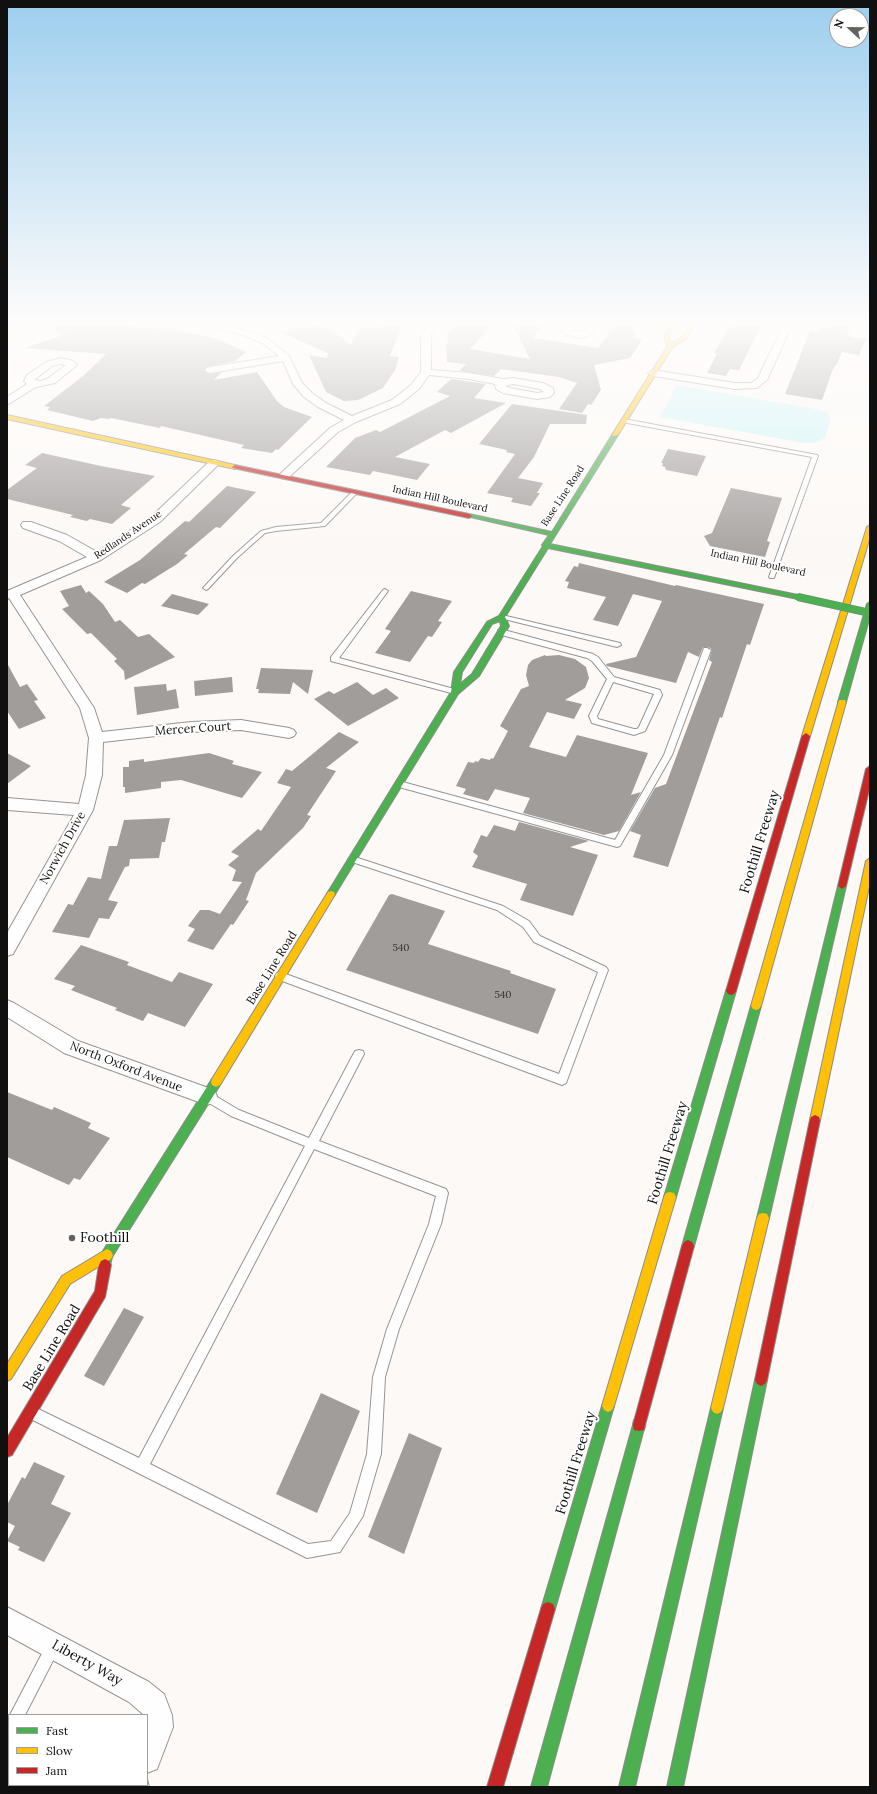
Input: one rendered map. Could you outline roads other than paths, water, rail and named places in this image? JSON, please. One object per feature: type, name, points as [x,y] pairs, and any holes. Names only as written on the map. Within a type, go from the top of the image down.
[{"type":"main road","name":"Base Line Road","points":[[455,692],[458,672],[489,623],[502,617],[545,545],[556,535],[631,409]]},
{"type":"main road","name":"Indian Hill Boulevard","points":[[7,417],[214,463],[284,476],[556,535]]},
{"type":"main road","name":"Foothill Freeway","points":[[494,1787],[870,527]]},
{"type":"main road","points":[[545,545],[870,613]]},
{"type":"main road","points":[[840,592],[863,597]]},
{"type":"main road","points":[[539,1787],[700,1204],[870,604]]},
{"type":"main road","name":"Base Line Road","points":[[7,1450],[101,1294],[107,1255],[207,1096],[455,692],[475,676],[505,626],[502,617]]},
{"type":"main road","points":[[627,1787],[870,769]]},
{"type":"main road","points":[[675,1787],[870,861]]},
{"type":"main road","name":"Base Line Road","points":[[7,1375],[66,1280],[107,1255]]},
{"type":"street","points":[[329,409],[352,420]]},
{"type":"street","points":[[284,476],[334,430],[352,420],[380,409]]},
{"type":"street","name":"Redlands Avenue","points":[[10,594],[97,557],[156,518],[214,463]]},
{"type":"street","points":[[26,525],[63,538],[97,557]]},
{"type":"street","name":"Norwich Drive","points":[[7,949],[85,810],[94,775],[96,738],[87,708],[10,594]]},
{"type":"street","name":"Mercer Court","points":[[96,738],[191,727],[241,726],[290,733]]},
{"type":"street","points":[[7,804],[85,810]]},
{"type":"street","name":"North Oxford Avenue","points":[[7,1008],[71,1047],[207,1096]]},
{"type":"street","name":"Liberty Way","points":[[7,1620],[139,1692],[154,1704],[158,1715],[159,1727],[148,1756]]},
{"type":"lane","points":[[624,421],[813,455],[815,458],[771,577]]},
{"type":"lane","points":[[206,588],[234,557],[263,532],[276,528],[323,525],[355,492]]},
{"type":"lane","points":[[385,591],[334,659],[455,692]]},
{"type":"lane","points":[[502,617],[617,645]]},
{"type":"lane","points":[[501,632],[590,656],[601,665],[611,679],[652,690],[658,695],[642,729],[634,732],[595,721],[593,716],[611,679]]},
{"type":"lane","points":[[399,784],[616,844],[668,755],[707,650]]},
{"type":"lane","points":[[280,976],[562,1080],[602,970],[537,939],[526,924],[500,908],[352,860]]},
{"type":"lane","points":[[141,1467],[359,1054]]},
{"type":"lane","points":[[31,1412],[307,1551],[335,1546],[356,1516],[374,1454],[379,1377],[393,1329],[435,1224],[442,1193],[235,1113],[207,1096]]},
{"type":"lane","points":[[18,1714],[54,1645]]},
{"type":"water","points":[[664,409],[814,409],[828,413],[831,418],[825,438],[814,443],[804,443],[660,417]]},
{"type":"place","name":"Foothill","points":[[72,1238]]}]
